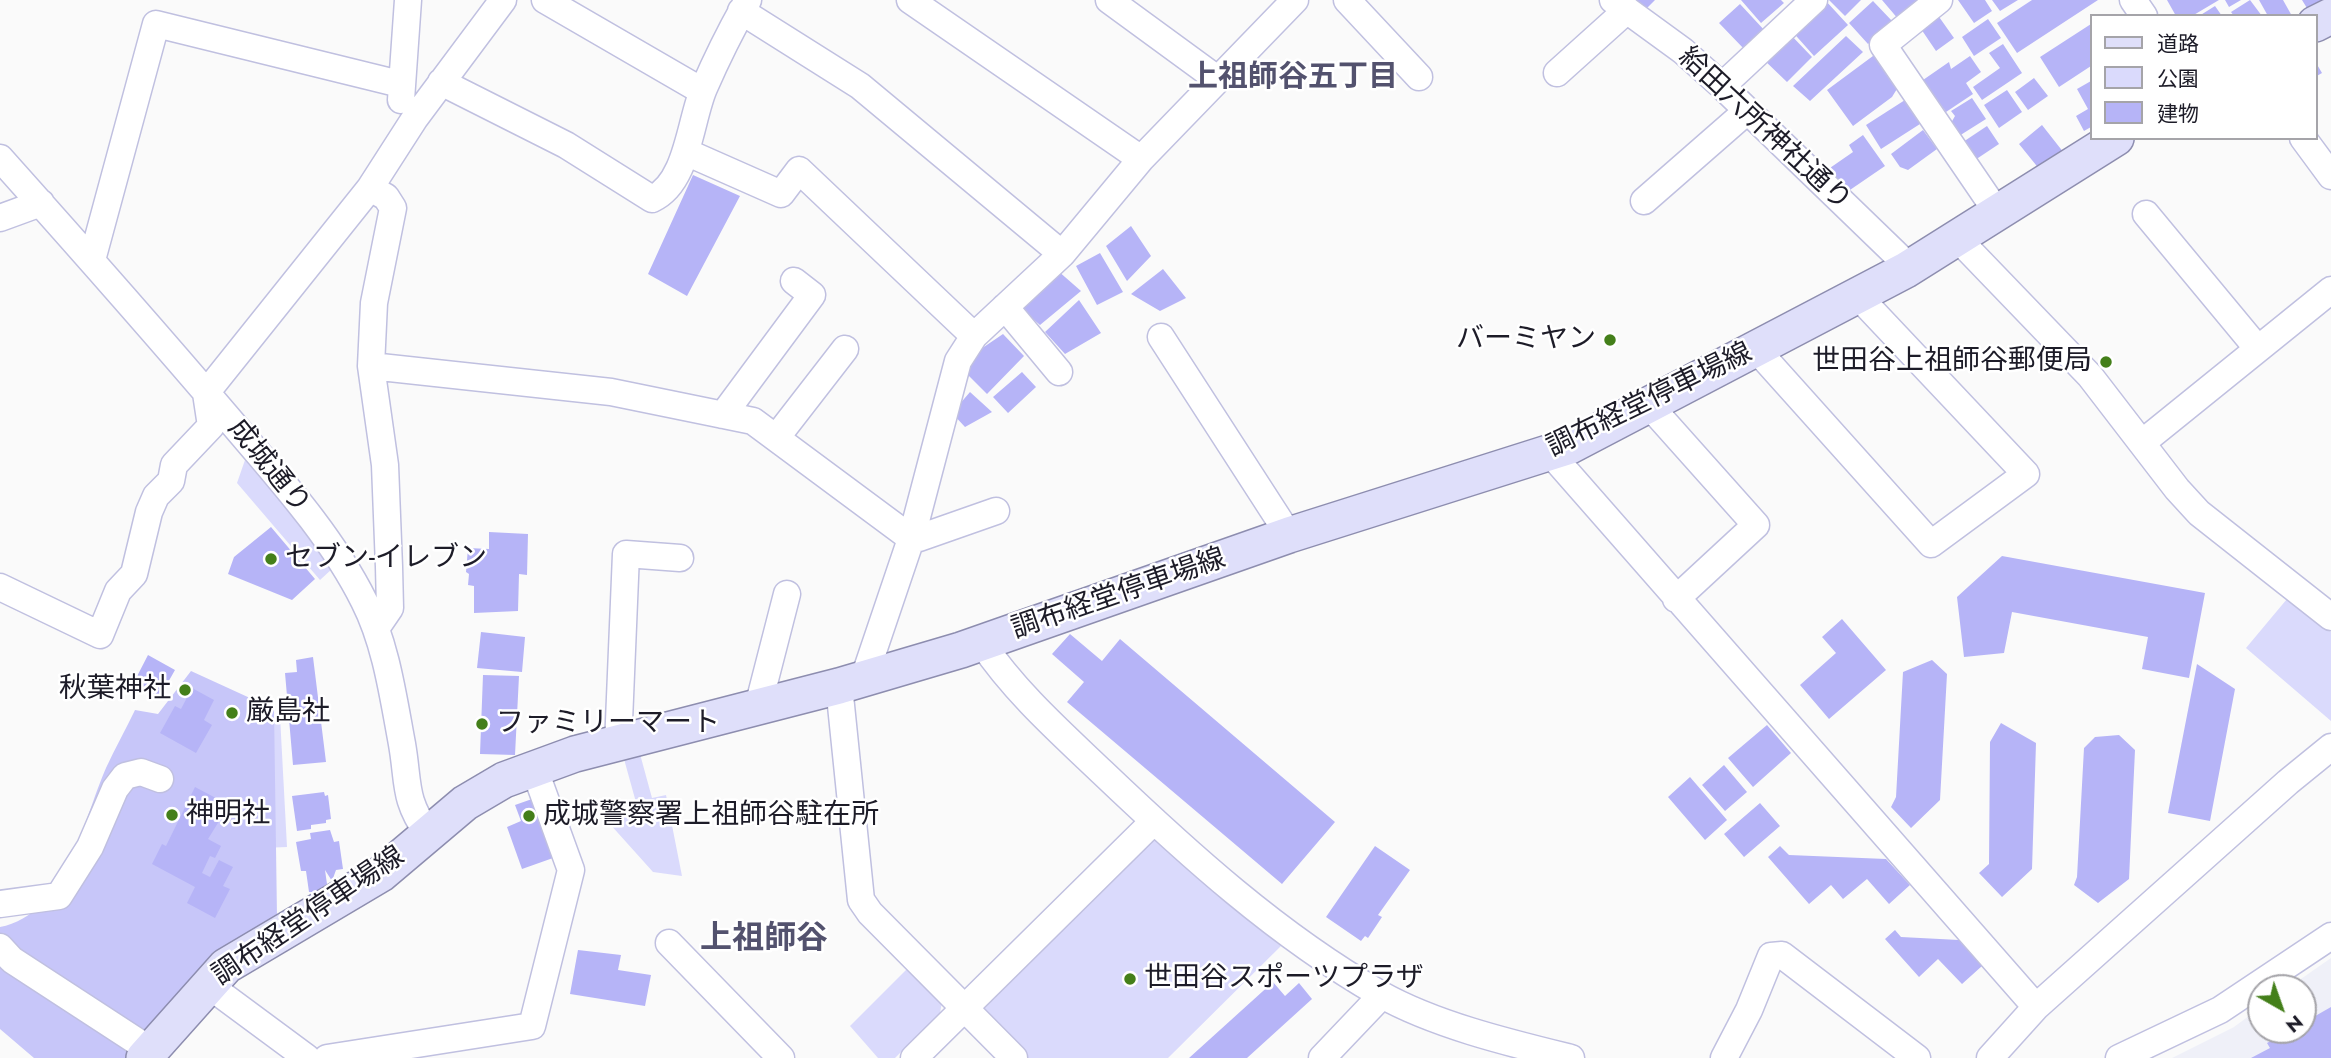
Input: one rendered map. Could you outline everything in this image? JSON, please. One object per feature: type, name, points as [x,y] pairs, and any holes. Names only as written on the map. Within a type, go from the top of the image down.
[{"type":"main road","name":"調布経堂停車場線","points":[[147,1054],[207,984],[226,966],[333,906],[381,874],[465,803],[504,780],[534,768],[854,682],[982,643],[1289,535],[1550,453],[1906,270],[2113,140]]},
{"type":"street","points":[[408,0],[400,84],[402,103],[415,118]]},
{"type":"street","points":[[0,587],[100,635],[118,591],[134,574],[149,512],[156,496],[171,481],[174,464],[211,426],[206,393],[370,188],[415,118],[503,0]]},
{"type":"street","points":[[545,0],[702,91]]},
{"type":"street","points":[[909,0],[1141,159]]},
{"type":"street","points":[[1109,0],[1217,79]]},
{"type":"street","points":[[1014,1058],[870,913],[861,900],[854,682],[867,669],[912,536],[958,361],[974,336],[1062,254],[1141,159],[1295,0]]},
{"type":"street","points":[[1347,0],[1419,77]]},
{"type":"street","points":[[1722,86],[1814,0]]},
{"type":"street","points":[[1938,0],[1884,46],[1997,212]]},
{"type":"street","points":[[1557,73],[1620,5]]},
{"type":"street","name":"給田六所神社通り","points":[[1620,5],[1683,51],[1722,86],[1899,258],[1906,270]]},
{"type":"street","points":[[442,82],[566,145],[652,199],[664,193],[686,152],[702,91],[745,6],[860,86],[1062,254]]},
{"type":"street","points":[[92,260],[156,24],[400,84]]},
{"type":"street","points":[[1644,201],[1747,111]]},
{"type":"street","points":[[2304,140],[2331,176]]},
{"type":"street","points":[[686,152],[781,194],[799,170],[974,336]]},
{"type":"street","name":"成城通り","points":[[0,158],[206,393],[287,488],[331,546],[363,598],[377,627],[402,747],[410,805],[428,834]]},
{"type":"street","points":[[370,188],[386,197],[393,208],[374,303],[371,366],[385,465],[390,608],[377,627]]},
{"type":"street","points":[[0,218],[41,203]]},
{"type":"street","points":[[2146,215],[2258,349]]},
{"type":"street","points":[[1958,239],[2090,376],[2177,489],[2199,513],[2331,617]]},
{"type":"street","points":[[723,415],[812,295],[794,281]]},
{"type":"street","points":[[2143,442],[2331,290]]},
{"type":"street","points":[[1756,349],[1931,544],[2026,474],[1857,295]]},
{"type":"street","points":[[1005,307],[1059,372]]},
{"type":"street","points":[[1161,337],[1289,535]]},
{"type":"street","points":[[776,438],[845,349]]},
{"type":"street","points":[[371,366],[611,392],[753,421],[912,536],[919,538],[996,511]]},
{"type":"street","points":[[1648,404],[1756,525],[1676,599]]},
{"type":"street","points":[[1550,453],[2036,1007]]},
{"type":"street","points":[[618,745],[626,554],[680,558]]},
{"type":"street","points":[[764,705],[761,695],[788,594]]},
{"type":"street","points":[[982,643],[993,660],[1059,732],[1154,821],[1293,939],[1382,995],[1496,1050],[1571,1058]]},
{"type":"street","points":[[1997,1056],[2036,1007],[2288,782],[2331,747]]},
{"type":"street","points":[[327,1058],[532,1026],[571,870],[534,768]]},
{"type":"street","points":[[0,904],[59,896],[90,847],[115,789],[125,776],[141,772],[160,779]]},
{"type":"street","points":[[914,1058],[1154,821]]},
{"type":"street","points":[[2119,1058],[2220,1010],[2331,936]]},
{"type":"street","points":[[669,943],[780,1058]]},
{"type":"street","points":[[0,947],[12,960],[147,1054]]},
{"type":"street","points":[[1735,1054],[1771,956],[1782,955],[1917,1058]]},
{"type":"street","points":[[207,984],[307,1058]]},
{"type":"street","points":[[1322,1058],[1382,995]]},
{"type":"shaded area","name":"神明社","points":[[191,671],[274,709],[277,917],[216,960],[125,1058],[34,1058],[0,1029],[0,927],[23,919],[41,904],[56,885],[80,838],[106,768],[135,710],[158,714]]},
{"type":"shaded area","points":[[2331,958],[2331,1058],[2172,1058],[2234,1027],[2247,1017],[2247,1044],[2317,1044],[2317,974],[2308,974]]},
{"type":"green space","points":[[245,460],[300,525],[332,569],[320,580],[237,483]]},
{"type":"green space","points":[[2287,599],[2331,632],[2331,721],[2246,648]]},
{"type":"green space","points":[[280,716],[287,847],[238,849],[236,738]]},
{"type":"green space","points":[[640,754],[652,798],[666,795],[682,876],[653,872],[600,813],[637,806],[624,759]]},
{"type":"green space","name":"世田谷スポーツプラザ","points":[[1153,837],[1281,946],[1168,1058],[1026,1058],[980,1013]]},
{"type":"green space","points":[[909,967],[942,1002],[940,1013],[895,1058],[878,1058],[850,1026]]},
{"type":"building","points":[[1632,0],[1655,0],[1644,11]]},
{"type":"building","points":[[1741,0],[1781,0],[1784,3],[1761,23]]},
{"type":"building","points":[[1825,0],[1848,25],[1814,56],[1790,29]]},
{"type":"building","points":[[1829,0],[1861,0],[1845,16]]},
{"type":"building","points":[[1882,0],[1919,0],[1899,20]]},
{"type":"building","points":[[1958,0],[1985,0],[1992,11],[1974,23]]},
{"type":"building","points":[[1992,0],[2018,0],[2000,11]]},
{"type":"building","points":[[2032,0],[2098,0],[2017,53],[1997,23]]},
{"type":"building","points":[[2167,0],[2219,0],[2195,14],[2175,14]]},
{"type":"building","points":[[2225,0],[2241,0],[2229,7]]},
{"type":"building","points":[[2250,0],[2260,14],[2232,14],[2231,12]]},
{"type":"building","points":[[2259,0],[2283,0],[2291,14],[2267,14]]},
{"type":"building","points":[[2302,0],[2329,0],[2310,13]]},
{"type":"building","points":[[1873,1],[1893,22],[1868,44],[1849,23]]},
{"type":"building","points":[[1740,4],[1766,32],[1745,50],[1719,23]]},
{"type":"building","points":[[2215,6],[2221,14],[2202,14]]},
{"type":"building","points":[[1937,14],[1954,38],[1936,51],[1919,26]]},
{"type":"building","points":[[1988,19],[2001,38],[1974,56],[1962,37]]},
{"type":"building","points":[[2090,25],[2090,67],[2059,87],[2040,57]]},
{"type":"building","points":[[1788,32],[1812,57],[1787,82],[1762,58]]},
{"type":"building","points":[[1846,36],[1863,52],[1810,101],[1793,86]]},
{"type":"building","points":[[2003,44],[2022,73],[1982,100],[1973,87],[2000,68],[1989,53]]},
{"type":"building","points":[[1877,53],[1900,84],[1892,97],[1853,126],[1827,90]]},
{"type":"building","points":[[1970,56],[1981,72],[1966,83],[1973,94],[1946,112],[1923,80],[1949,62],[1951,69]]},
{"type":"building","points":[[2034,78],[2048,96],[2028,110],[2015,92]]},
{"type":"building","points":[[2090,82],[2090,128],[2084,131],[2076,116],[2088,109],[2077,89]]},
{"type":"building","points":[[2007,90],[2022,112],[1999,128],[1984,105]]},
{"type":"building","points":[[1972,98],[1986,119],[1959,136],[1951,123],[1955,116],[1951,111]]},
{"type":"building","points":[[1905,100],[1920,124],[1881,149],[1866,125]]},
{"type":"building","points":[[2042,125],[2064,153],[2040,170],[2019,144]]},
{"type":"building","points":[[1987,126],[1999,144],[1975,160],[1963,142]]},
{"type":"building","points":[[1923,130],[1937,149],[1908,170],[1900,167],[1891,154]]},
{"type":"building","points":[[1863,135],[1885,166],[1847,192],[1827,170],[1853,152],[1849,145]]},
{"type":"building","points":[[693,175],[740,196],[687,296],[648,274]]},
{"type":"building","points":[[1131,226],[1151,256],[1127,281],[1106,246]]},
{"type":"building","points":[[1100,253],[1123,292],[1097,305],[1076,266]]},
{"type":"building","points":[[1163,269],[1186,298],[1160,311],[1131,294]]},
{"type":"building","points":[[1057,270],[1081,291],[1040,325],[1019,307]]},
{"type":"building","points":[[1079,300],[1101,333],[1065,354],[1045,332]]},
{"type":"building","points":[[1003,334],[1024,356],[987,394],[968,375],[975,353]]},
{"type":"building","points":[[1022,372],[1036,387],[1008,413],[993,397]]},
{"type":"building","points":[[970,392],[992,412],[965,427],[952,413]]},
{"type":"building","points":[[271,527],[315,579],[292,600],[228,574],[234,557]]},
{"type":"building","points":[[489,532],[528,534],[527,575],[519,574],[518,611],[474,613],[474,586],[468,585],[469,574],[466,572],[468,548],[489,549]]},
{"type":"building","points":[[2002,556],[2205,593],[2189,678],[2142,669],[2148,637],[2012,612],[2004,653],[1964,657],[1957,597]]},
{"type":"building","points":[[1842,619],[1886,670],[1829,719],[1800,685],[1836,653],[1822,637]]},
{"type":"building","points":[[481,632],[525,637],[522,672],[477,668]]},
{"type":"building","points":[[1070,634],[1102,661],[1120,639],[1335,822],[1282,884],[1067,702],[1084,682],[1052,654]]},
{"type":"building","points":[[148,655],[175,670],[158,700],[132,686]]},
{"type":"building","points":[[313,657],[326,762],[293,765],[285,673],[297,672],[296,660]]},
{"type":"building","points":[[1932,660],[1947,674],[1940,800],[1911,828],[1891,807],[1896,797],[1903,672]]},
{"type":"building","points":[[2197,664],[2235,689],[2210,821],[2168,813]]},
{"type":"building","points":[[483,675],[519,676],[515,755],[480,754]]},
{"type":"building","points":[[192,688],[214,700],[204,720],[212,725],[196,753],[160,733],[175,706],[181,709]]},
{"type":"building","points":[[2001,723],[2036,743],[2032,869],[2002,897],[1979,873],[1989,864],[1990,742]]},
{"type":"building","points":[[1767,725],[1791,753],[1753,787],[1728,758]]},
{"type":"building","points":[[2119,735],[2135,750],[2129,879],[2098,903],[2074,885],[2077,877],[2084,748],[2095,737]]},
{"type":"building","points":[[1724,765],[1747,792],[1725,811],[1702,785]]},
{"type":"building","points":[[1690,777],[1727,820],[1705,840],[1668,797]]},
{"type":"building","points":[[195,787],[229,805],[208,839],[221,846],[215,858],[210,856],[202,873],[210,877],[219,860],[233,867],[223,886],[230,889],[215,918],[187,903],[195,887],[152,864],[162,844],[166,846]]},
{"type":"building","points":[[324,792],[325,796],[328,795],[331,819],[326,820],[326,823],[311,825],[311,829],[297,831],[292,796]]},
{"type":"building","points":[[532,799],[553,858],[522,869],[507,827],[521,821],[515,805]]},
{"type":"building","points":[[1760,803],[1780,826],[1744,857],[1724,834]]},
{"type":"building","points":[[330,830],[334,842],[339,841],[343,869],[336,870],[332,881],[325,870],[327,884],[316,892],[309,892],[306,871],[301,871],[296,842],[311,839],[310,833]]},
{"type":"building","points":[[1375,846],[1410,870],[1378,915],[1382,917],[1368,938],[1365,936],[1361,941],[1326,917]]},
{"type":"building","points":[[1780,846],[1789,855],[1886,859],[1910,885],[1889,904],[1867,879],[1843,899],[1831,885],[1809,904],[1768,857]]},
{"type":"building","points":[[1895,930],[1901,937],[1959,940],[1982,966],[1962,984],[1938,959],[1919,977],[1885,939]]},
{"type":"building","points":[[578,950],[621,955],[618,970],[651,975],[645,1006],[570,994]]},
{"type":"building","points":[[1273,982],[1285,996],[1299,983],[1312,999],[1247,1058],[1189,1058]]},
{"type":"building","points":[[2331,1007],[2331,1058],[2251,1058],[2270,1048],[2268,1044],[2317,1044],[2317,1015]]},
{"type":"place","name":"バーミヤン","points":[[1610,340]]},
{"type":"place","name":"世田谷上祖師谷郵便局","points":[[2106,362]]},
{"type":"place","name":"セブン-イレブン","points":[[271,559]]},
{"type":"place","name":"秋葉神社","points":[[185,690]]},
{"type":"place","name":"厳島社","points":[[232,713]]},
{"type":"place","name":"ファミリーマート","points":[[482,724]]},
{"type":"place","name":"神明社","points":[[172,815]]},
{"type":"place","name":"成城警察署上祖師谷駐在所","points":[[529,816]]},
{"type":"place","name":"世田谷スポーツプラザ","points":[[1130,979]]},
{"type":"district","name":"上祖師谷五丁目","points":[[1293,79]]},
{"type":"district","name":"上祖師谷","points":[[764,940]]}]
